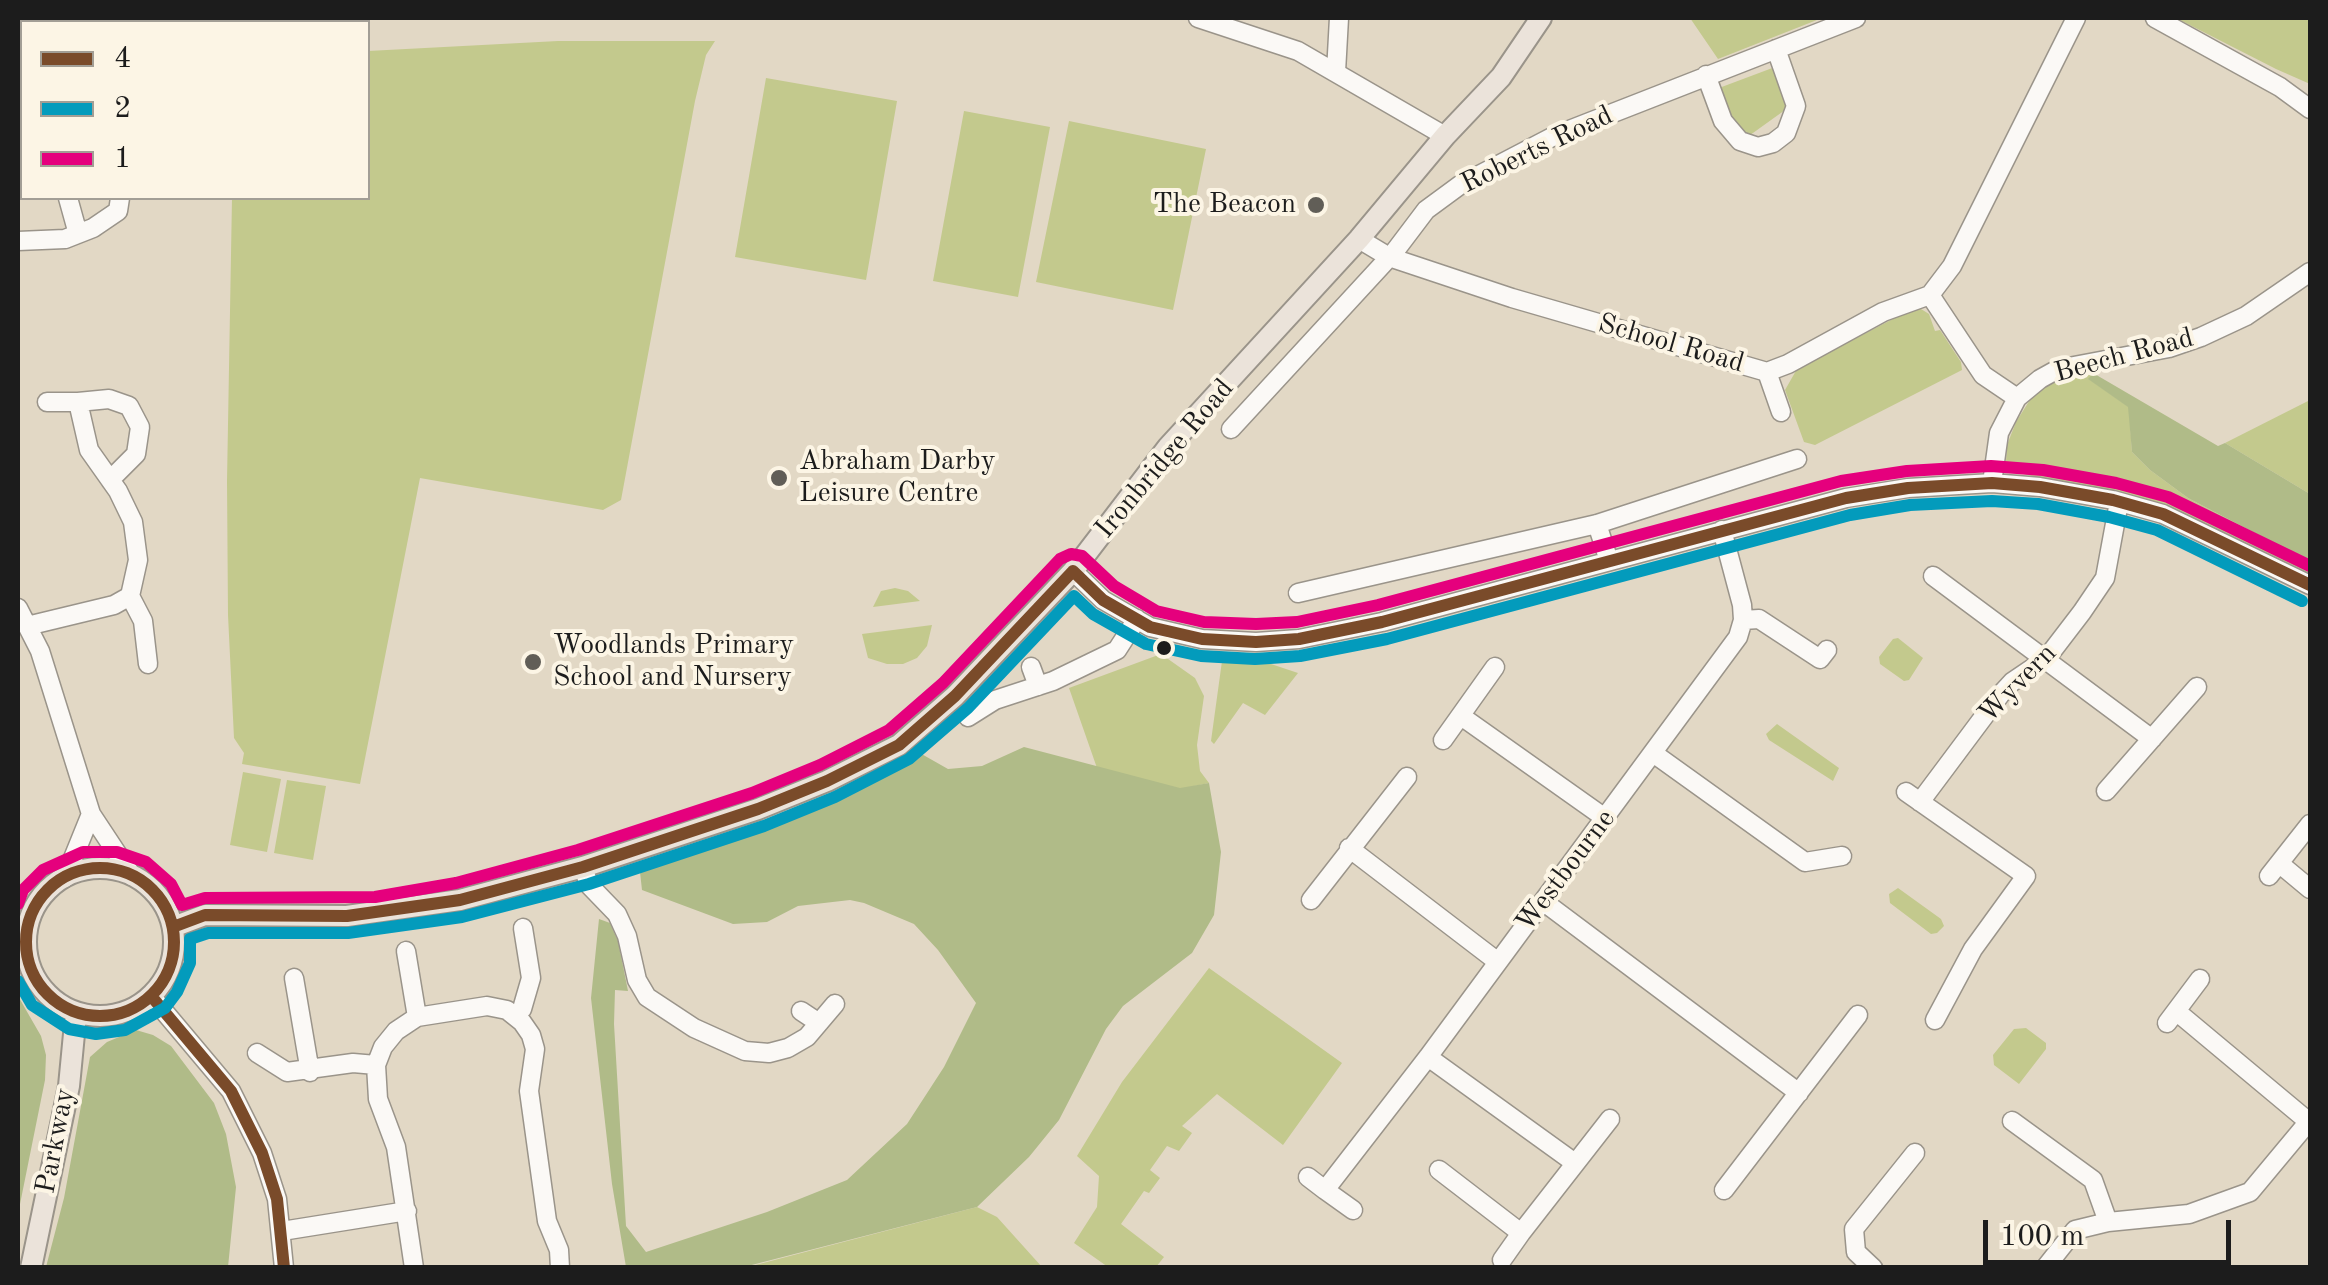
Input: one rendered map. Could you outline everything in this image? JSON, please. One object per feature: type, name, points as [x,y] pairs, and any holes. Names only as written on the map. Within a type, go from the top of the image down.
[{"type":"main road","name":"Ironbridge Road","points":[[173,927],[206,915],[376,914],[460,900],[582,867],[758,809],[827,781],[899,745],[954,696],[1073,572],[1168,448],[1501,78],[1541,18]]},
{"type":"main road","points":[[83,869],[114,869],[157,894],[173,927],[172,958],[152,997],[122,1013],[96,1016],[76,1013],[44,992],[20,941],[37,900],[65,878],[83,869]]},
{"type":"main road","name":"Parkway","points":[[30,1268],[68,1086],[76,1013]]},
{"type":"street","points":[[1198,18],[1298,51],[1445,136]]},
{"type":"street","points":[[1336,72],[1339,18]]},
{"type":"street","name":"Roberts Road","points":[[1390,256],[1426,210],[1496,164],[1554,136],[1856,18]]},
{"type":"street","points":[[1992,482],[1999,433],[2017,398],[1983,375],[1930,295],[1952,266],[2076,18]]},
{"type":"street","points":[[2155,18],[2280,87],[2310,109]]},
{"type":"street","points":[[1706,75],[1723,121],[1740,140],[1758,147],[1773,143],[1786,132],[1796,106],[1776,49]]},
{"type":"street","points":[[69,200],[78,234]]},
{"type":"street","points":[[18,241],[65,239],[78,234],[118,211],[120,200]]},
{"type":"street","name":"School Road","points":[[1359,239],[1390,256],[1512,298],[1767,372],[1883,312],[1930,295]]},
{"type":"street","points":[[1230,429],[1390,256]]},
{"type":"street","name":"Beech Road","points":[[2017,398],[2058,369],[2169,348],[2201,337],[2246,316],[2310,272]]},
{"type":"street","points":[[1767,372],[1781,412]]},
{"type":"street","points":[[47,402],[109,398],[129,406],[140,427],[136,454],[110,480]]},
{"type":"street","points":[[78,402],[89,450],[133,522],[138,560],[130,596],[143,620],[148,664]]},
{"type":"street","points":[[1298,594],[1597,524],[1797,459]]},
{"type":"street","points":[[1073,572],[1103,600],[1150,627],[1202,640],[1299,639],[1382,622],[1846,498],[1908,488],[1992,482],[2040,487],[2163,514],[2310,585]]},
{"type":"street","name":"Wyvern","points":[[1935,1020],[1974,949],[2026,876],[1913,797],[2012,682],[2046,659],[2105,578],[2119,502]]},
{"type":"street","points":[[1597,524],[1609,561]]},
{"type":"street","points":[[1722,530],[1743,620],[1759,619],[1820,660],[1826,650]]},
{"type":"street","points":[[1932,576],[2152,739]]},
{"type":"street","points":[[28,626],[114,605],[130,596]]},
{"type":"street","points":[[18,608],[40,652],[91,814],[132,876]]},
{"type":"street","points":[[968,717],[995,700],[1038,686],[1118,650],[1137,620]]},
{"type":"street","name":"Westbourne","points":[[1325,1190],[1428,1058],[1738,638],[1743,620]]},
{"type":"street","points":[[1443,740],[1496,666]]},
{"type":"street","points":[[1031,667],[1038,686]]},
{"type":"street","points":[[2106,791],[2197,687]]},
{"type":"street","points":[[1461,716],[1605,818]]},
{"type":"street","points":[[1653,753],[1805,862],[1842,856]]},
{"type":"street","points":[[1311,900],[1407,777]]},
{"type":"street","points":[[65,878],[91,814]]},
{"type":"street","points":[[2310,824],[2274,870],[2310,889]]},
{"type":"street","points":[[1349,848],[1498,962]]},
{"type":"street","points":[[582,867],[589,885],[617,914],[647,997],[694,1028],[745,1051],[769,1053],[807,1038],[834,1004]]},
{"type":"street","points":[[1544,902],[1799,1093]]},
{"type":"street","points":[[515,1016],[522,1009],[530,978],[522,928]]},
{"type":"street","points":[[406,951],[417,1017]]},
{"type":"street","points":[[294,978],[310,1072]]},
{"type":"street","points":[[2045,1268],[2074,1230],[2108,1222],[2189,1214],[2250,1192],[2310,1121],[2171,1017],[2200,979]]},
{"type":"street","points":[[152,997],[231,1091],[262,1152],[277,1199],[284,1268]]},
{"type":"street","points":[[414,1268],[396,1147],[378,1099],[376,1065],[396,1030],[417,1017],[487,1006],[515,1016],[531,1035],[535,1049],[529,1091],[547,1221],[559,1250],[560,1268]]},
{"type":"street","points":[[801,1012],[818,1023]]},
{"type":"street","points":[[1724,1190],[1858,1015]]},
{"type":"street","points":[[257,1052],[287,1072],[310,1072],[352,1063],[376,1065]]},
{"type":"street","points":[[1428,1058],[1575,1163]]},
{"type":"street","points":[[1502,1260],[1610,1119]]},
{"type":"street","points":[[2012,1121],[2093,1180],[2108,1222]]},
{"type":"street","points":[[1873,1268],[1856,1252],[1854,1229],[1915,1153]]},
{"type":"street","points":[[1439,1170],[1521,1233]]},
{"type":"street","points":[[1308,1177],[1353,1210]]},
{"type":"street","points":[[282,1231],[407,1211]]},
{"type":"green space","points":[[1690,18],[1822,18],[1718,59]]},
{"type":"green space","points":[[2176,18],[2310,18],[2310,84],[2276,69]]},
{"type":"green space","points":[[558,41],[715,41],[706,55],[695,101],[621,500],[603,510],[420,478],[360,784],[242,764],[244,753],[234,738],[227,481],[232,200],[370,200],[370,51]]},
{"type":"green space","points":[[1775,67],[1787,104],[1785,110],[1746,138],[1732,122],[1719,88]]},
{"type":"green space","points":[[766,78],[897,101],[866,280],[735,257]]},
{"type":"green space","points":[[964,111],[1050,127],[1018,297],[933,281]]},
{"type":"green space","points":[[1069,121],[1206,149],[1173,310],[1036,282]]},
{"type":"green space","points":[[1921,309],[1929,314],[1935,331],[1940,330],[1962,370],[1815,445],[1804,442],[1785,390],[1797,369],[1910,310]]},
{"type":"green space","points":[[2093,373],[2089,379],[2129,407],[2132,452],[2150,470],[2188,498],[2310,562],[2310,578],[2170,507],[2014,471],[2006,462],[2007,445],[2033,395],[2056,379]]},
{"type":"green space","points":[[2093,373],[2218,446],[2225,443],[2310,494],[2310,562],[2188,498],[2150,470],[2132,452],[2128,407],[2088,379]]},
{"type":"green space","points":[[2310,400],[2310,494],[2225,443]]},
{"type":"green space","points":[[881,591],[908,591],[920,601],[873,607]]},
{"type":"green space","points":[[932,625],[927,646],[917,658],[903,664],[887,664],[868,658],[862,634]]},
{"type":"green space","points":[[1898,638],[1923,658],[1909,680],[1904,681],[1880,664],[1879,657]]},
{"type":"green space","points":[[1161,654],[1195,678],[1204,696],[1197,745],[1200,771],[1209,783],[1180,789],[1097,768],[1069,688]]},
{"type":"green space","points":[[1222,661],[1265,662],[1298,673],[1265,715],[1243,703],[1214,744],[1211,741]]},
{"type":"green space","points":[[1777,724],[1839,768],[1833,781],[1769,740],[1766,734]]},
{"type":"green space","points":[[1024,747],[1180,788],[1209,783],[1221,852],[1214,915],[1192,953],[1123,1006],[1106,1029],[1059,1120],[1029,1157],[977,1207],[744,1267],[626,1267],[612,1184],[591,998],[599,919],[610,923],[618,941],[628,991],[615,990],[614,1024],[626,1226],[646,1252],[767,1212],[847,1180],[907,1124],[944,1067],[976,1003],[914,924],[864,903],[850,900],[798,906],[767,922],[733,924],[642,890],[639,863],[754,825],[853,786],[911,748],[948,769],[982,766]]},
{"type":"green space","points":[[243,772],[281,779],[267,852],[230,845]]},
{"type":"green space","points":[[287,780],[326,786],[313,860],[274,853]]},
{"type":"green space","points":[[1898,888],[1941,919],[1944,926],[1931,934],[1890,903],[1889,894]]},
{"type":"green space","points":[[1209,968],[1342,1063],[1283,1145],[1217,1094],[1182,1126],[1192,1133],[1179,1151],[1167,1146],[1150,1170],[1160,1178],[1149,1193],[1144,1191],[1121,1224],[1164,1257],[1156,1267],[1108,1267],[1074,1243],[1097,1207],[1099,1176],[1077,1156],[1122,1082]]},
{"type":"green space","points":[[18,996],[41,1036],[46,1055],[45,1080],[18,1214]]},
{"type":"green space","points":[[2026,1028],[2046,1043],[2046,1049],[2019,1084],[1994,1065],[1993,1055],[2014,1029]]},
{"type":"green space","points":[[136,1030],[171,1046],[214,1103],[226,1134],[236,1187],[228,1267],[46,1267],[64,1198],[90,1057],[107,1042]]},
{"type":"green space","points":[[977,1207],[997,1217],[1042,1267],[744,1268]]},
{"type":"transit line","name":"1","points":[[18,904],[23,890],[43,870],[83,852],[117,852],[146,862],[171,884],[182,905],[205,898],[375,897],[456,883],[578,850],[752,793],[889,730],[943,683],[1060,559],[1071,554],[1082,556],[1114,586],[1156,611],[1204,622],[1297,622],[1378,605],[1841,481],[1907,471],[1991,466],[2043,470],[2168,497],[2310,566]]},
{"type":"transit line","name":"4","points":[[1073,571],[1103,600],[1150,627],[1202,639],[1299,639],[1382,622],[1846,498],[1908,488],[1992,483],[2113,500],[2163,514],[2310,585]]},
{"type":"transit line","name":"2","points":[[18,981],[32,1005],[69,1029],[96,1034],[125,1030],[165,1008],[190,963],[190,939],[208,933],[348,933],[462,917],[589,884],[764,826],[835,797],[909,759],[968,708],[1074,596],[1093,614],[1146,644],[1201,656],[1300,656],[1387,639],[1850,515],[1910,505],[1992,501],[2038,504],[2157,530],[2302,601]]},
{"type":"transit line","name":"4","points":[[173,927],[205,915],[347,916],[460,900],[583,867],[758,809],[827,781],[899,745],[955,696],[1073,571]]},
{"type":"transit line","name":"4","points":[[100,868],[128,874],[152,890],[168,914],[174,942],[168,970],[152,994],[128,1010],[100,1016],[72,1010],[48,994],[32,970],[26,942],[32,914],[48,890],[72,874],[100,868]]},
{"type":"transit line","name":"4","points":[[152,997],[231,1091],[262,1153],[277,1199],[284,1268]]},
{"type":"place","name":"The Beacon","points":[[1316,205]]},
{"type":"place","name":"Abraham Darby Leisure Centre","points":[[779,478]]},
{"type":"place","name":"Woodlands Primary School and Nursery","points":[[533,662]]}]
